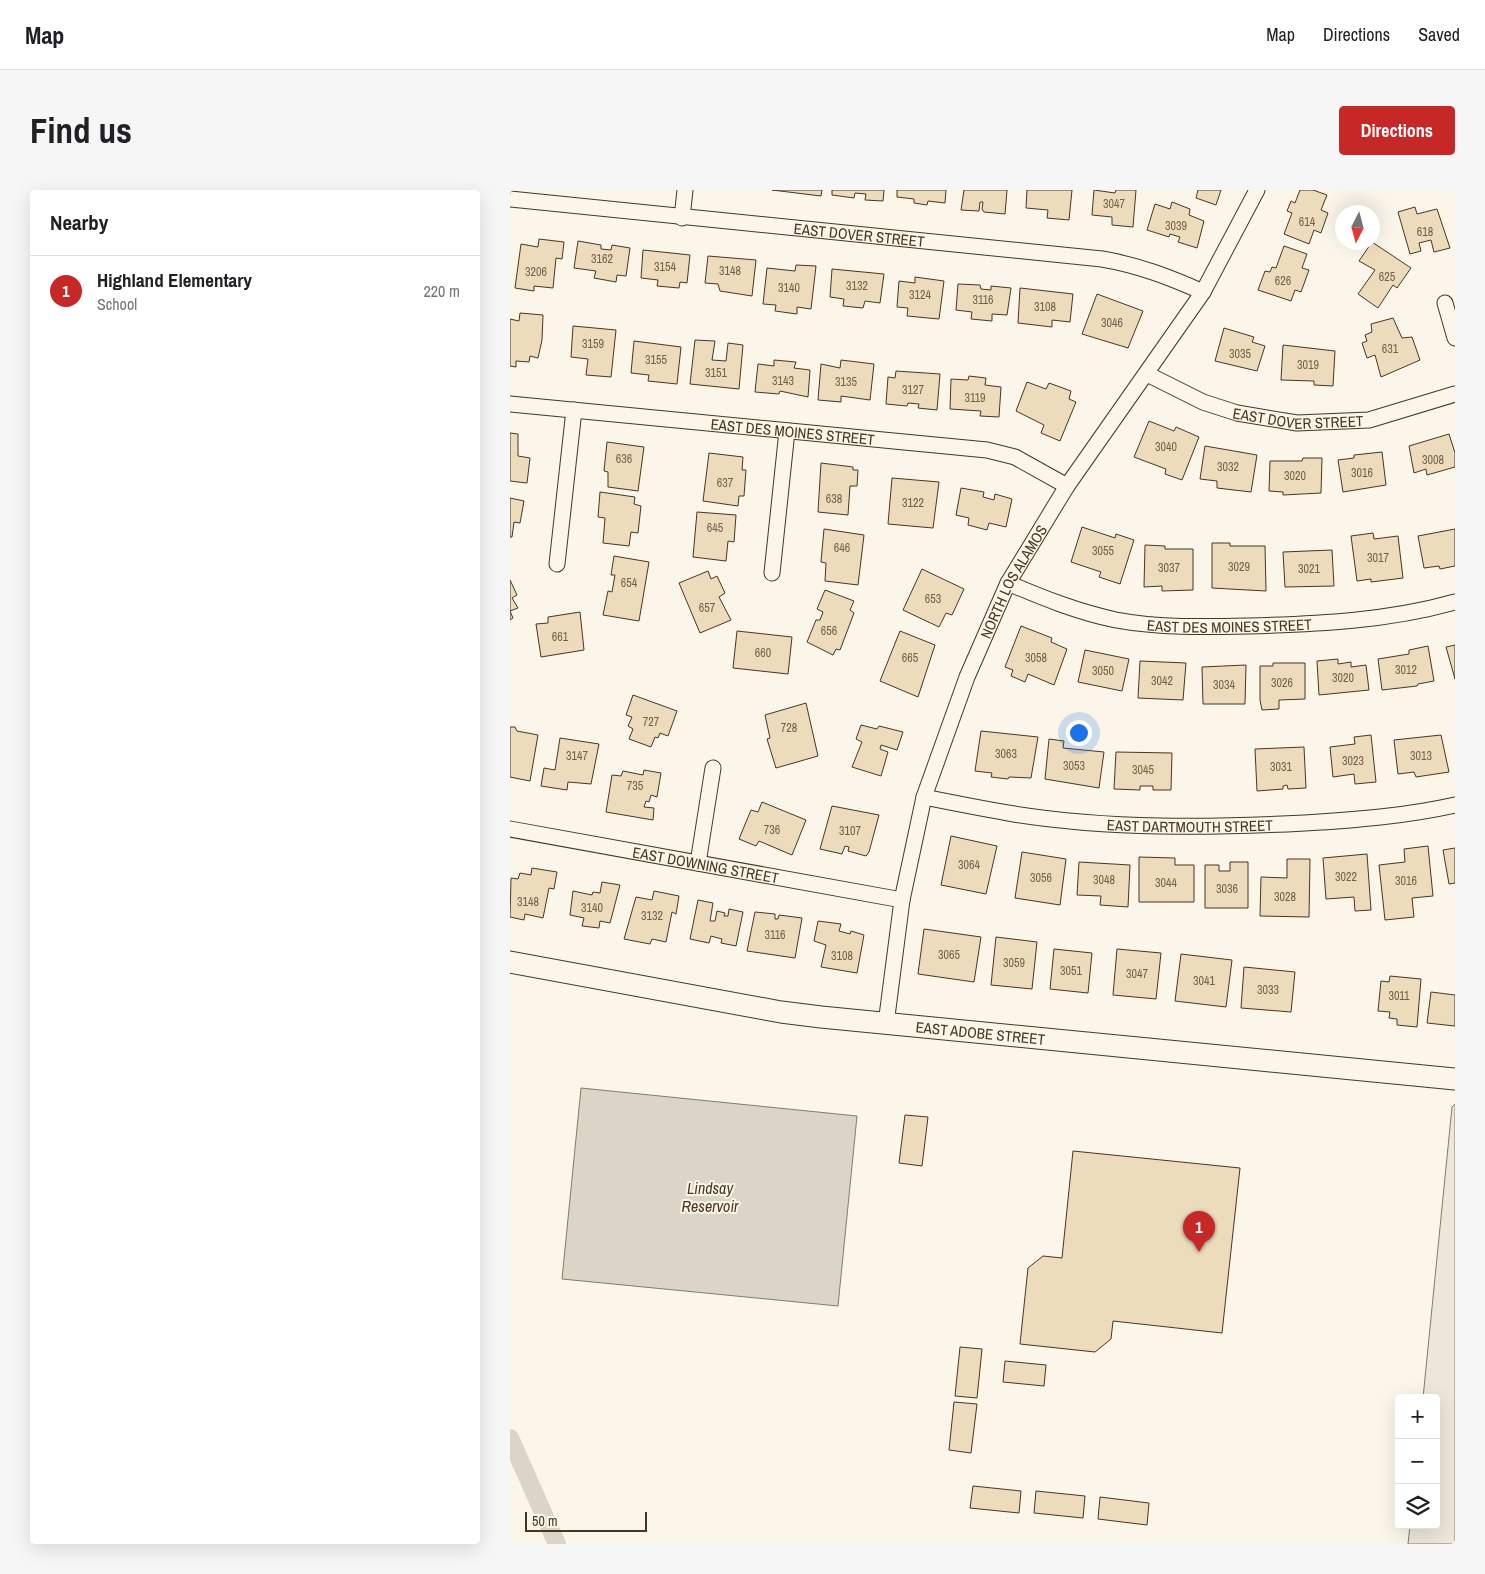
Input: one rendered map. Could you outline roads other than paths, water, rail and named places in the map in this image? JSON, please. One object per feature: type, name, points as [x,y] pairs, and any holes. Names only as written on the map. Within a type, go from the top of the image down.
[{"type":"street","points":[[682,218],[685,190]]},
{"type":"street","name":"NORTH LOS ALAMOS","points":[[886,1024],[902,900],[924,797],[967,677],[1008,583],[1067,486],[1203,292],[1257,190]]},
{"type":"street","name":"EAST DOVER STREET","points":[[510,199],[682,218],[1102,259],[1131,264],[1164,274],[1203,292]]},
{"type":"street","points":[[1445,303],[1455,338]]},
{"type":"street","name":"EAST DOVER STREET","points":[[1147,374],[1203,402],[1237,413],[1297,423],[1370,420],[1455,394]]},
{"type":"street","name":"EAST DES MOINES STREET","points":[[510,404],[987,450],[1015,457],[1067,486]]},
{"type":"street","points":[[557,564],[574,410]]},
{"type":"street","points":[[772,573],[787,431]]},
{"type":"street","name":"EAST DES MOINES STREET","points":[[1008,583],[1057,604],[1094,615],[1132,623],[1186,626],[1324,623],[1377,618],[1455,602]]},
{"type":"street","points":[[698,863],[712,768]]},
{"type":"street","name":"EAST DARTMOUTH STREET","points":[[924,797],[1014,814],[1062,820],[1177,825],[1264,825],[1360,820],[1429,811],[1455,805]]},
{"type":"street","name":"EAST DOWNING STREET","points":[[510,829],[902,900]]},
{"type":"street","name":"EAST ADOBE STREET","points":[[510,962],[781,1012],[886,1024],[1455,1079]]},
{"type":"water","name":"Lindsay Reservoir","points":[[581,1088],[857,1116],[838,1306],[562,1279]]},
{"type":"waterway","points":[[510,1438],[557,1544]]},
{"type":"place","name":"Highland Elementary","points":[[1199,1252]]}]
